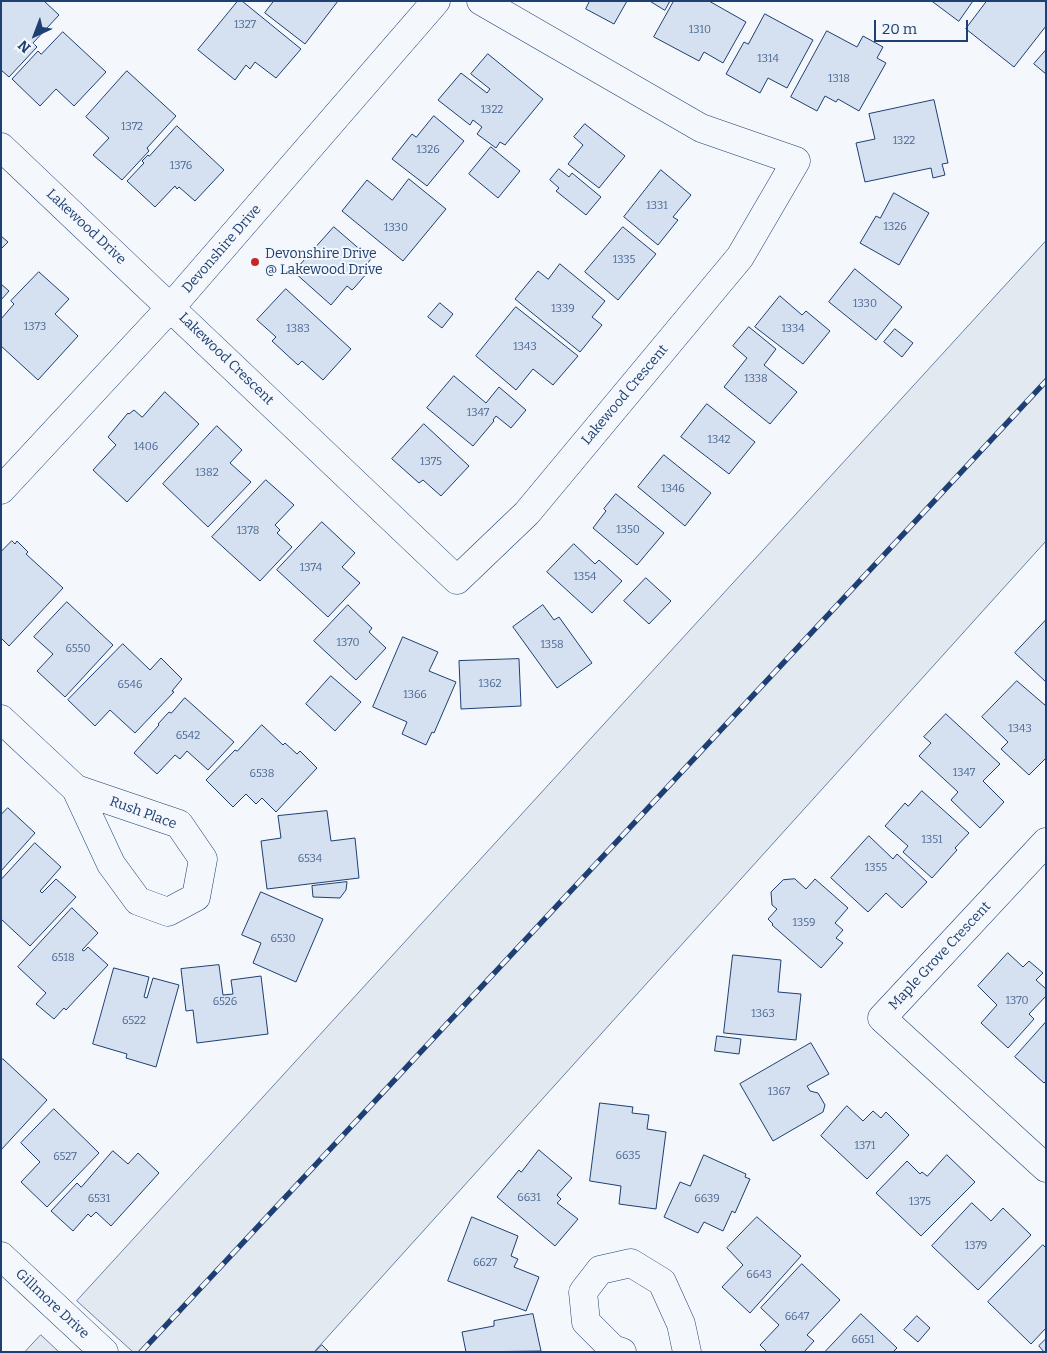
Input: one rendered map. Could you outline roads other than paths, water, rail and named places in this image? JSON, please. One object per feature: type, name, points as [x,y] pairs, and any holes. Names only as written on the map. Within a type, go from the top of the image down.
[{"type":"street","name":"Devonshire Drive","points":[[1,490],[171,307],[436,1]]},
{"type":"street","name":"Lakewood Crescent","points":[[171,307],[457,580],[527,513],[740,257],[796,161],[701,128],[481,1]]},
{"type":"street","name":"Lakewood Drive","points":[[1,147],[171,307]]},
{"type":"street","name":"Rush Place","points":[[1,720],[76,789],[111,864],[138,901],[168,912],[196,897],[203,859],[179,824],[76,789]]},
{"type":"street","name":"Maple Grove Crescent","points":[[1046,842],[882,1018],[1046,1168]]},
{"type":"street","name":"Gillmore Drive","points":[[1,1256],[104,1352]]},
{"type":"street","points":[[622,1352],[613,1349],[586,1322],[582,1292],[600,1270],[631,1263],[662,1282],[681,1324],[687,1352]]},
{"type":"railway","points":[[141,1352],[1046,381]]},
{"type":"place","name":"Devonshire Drive @ Lakewood Drive","points":[[255,262]]}]
